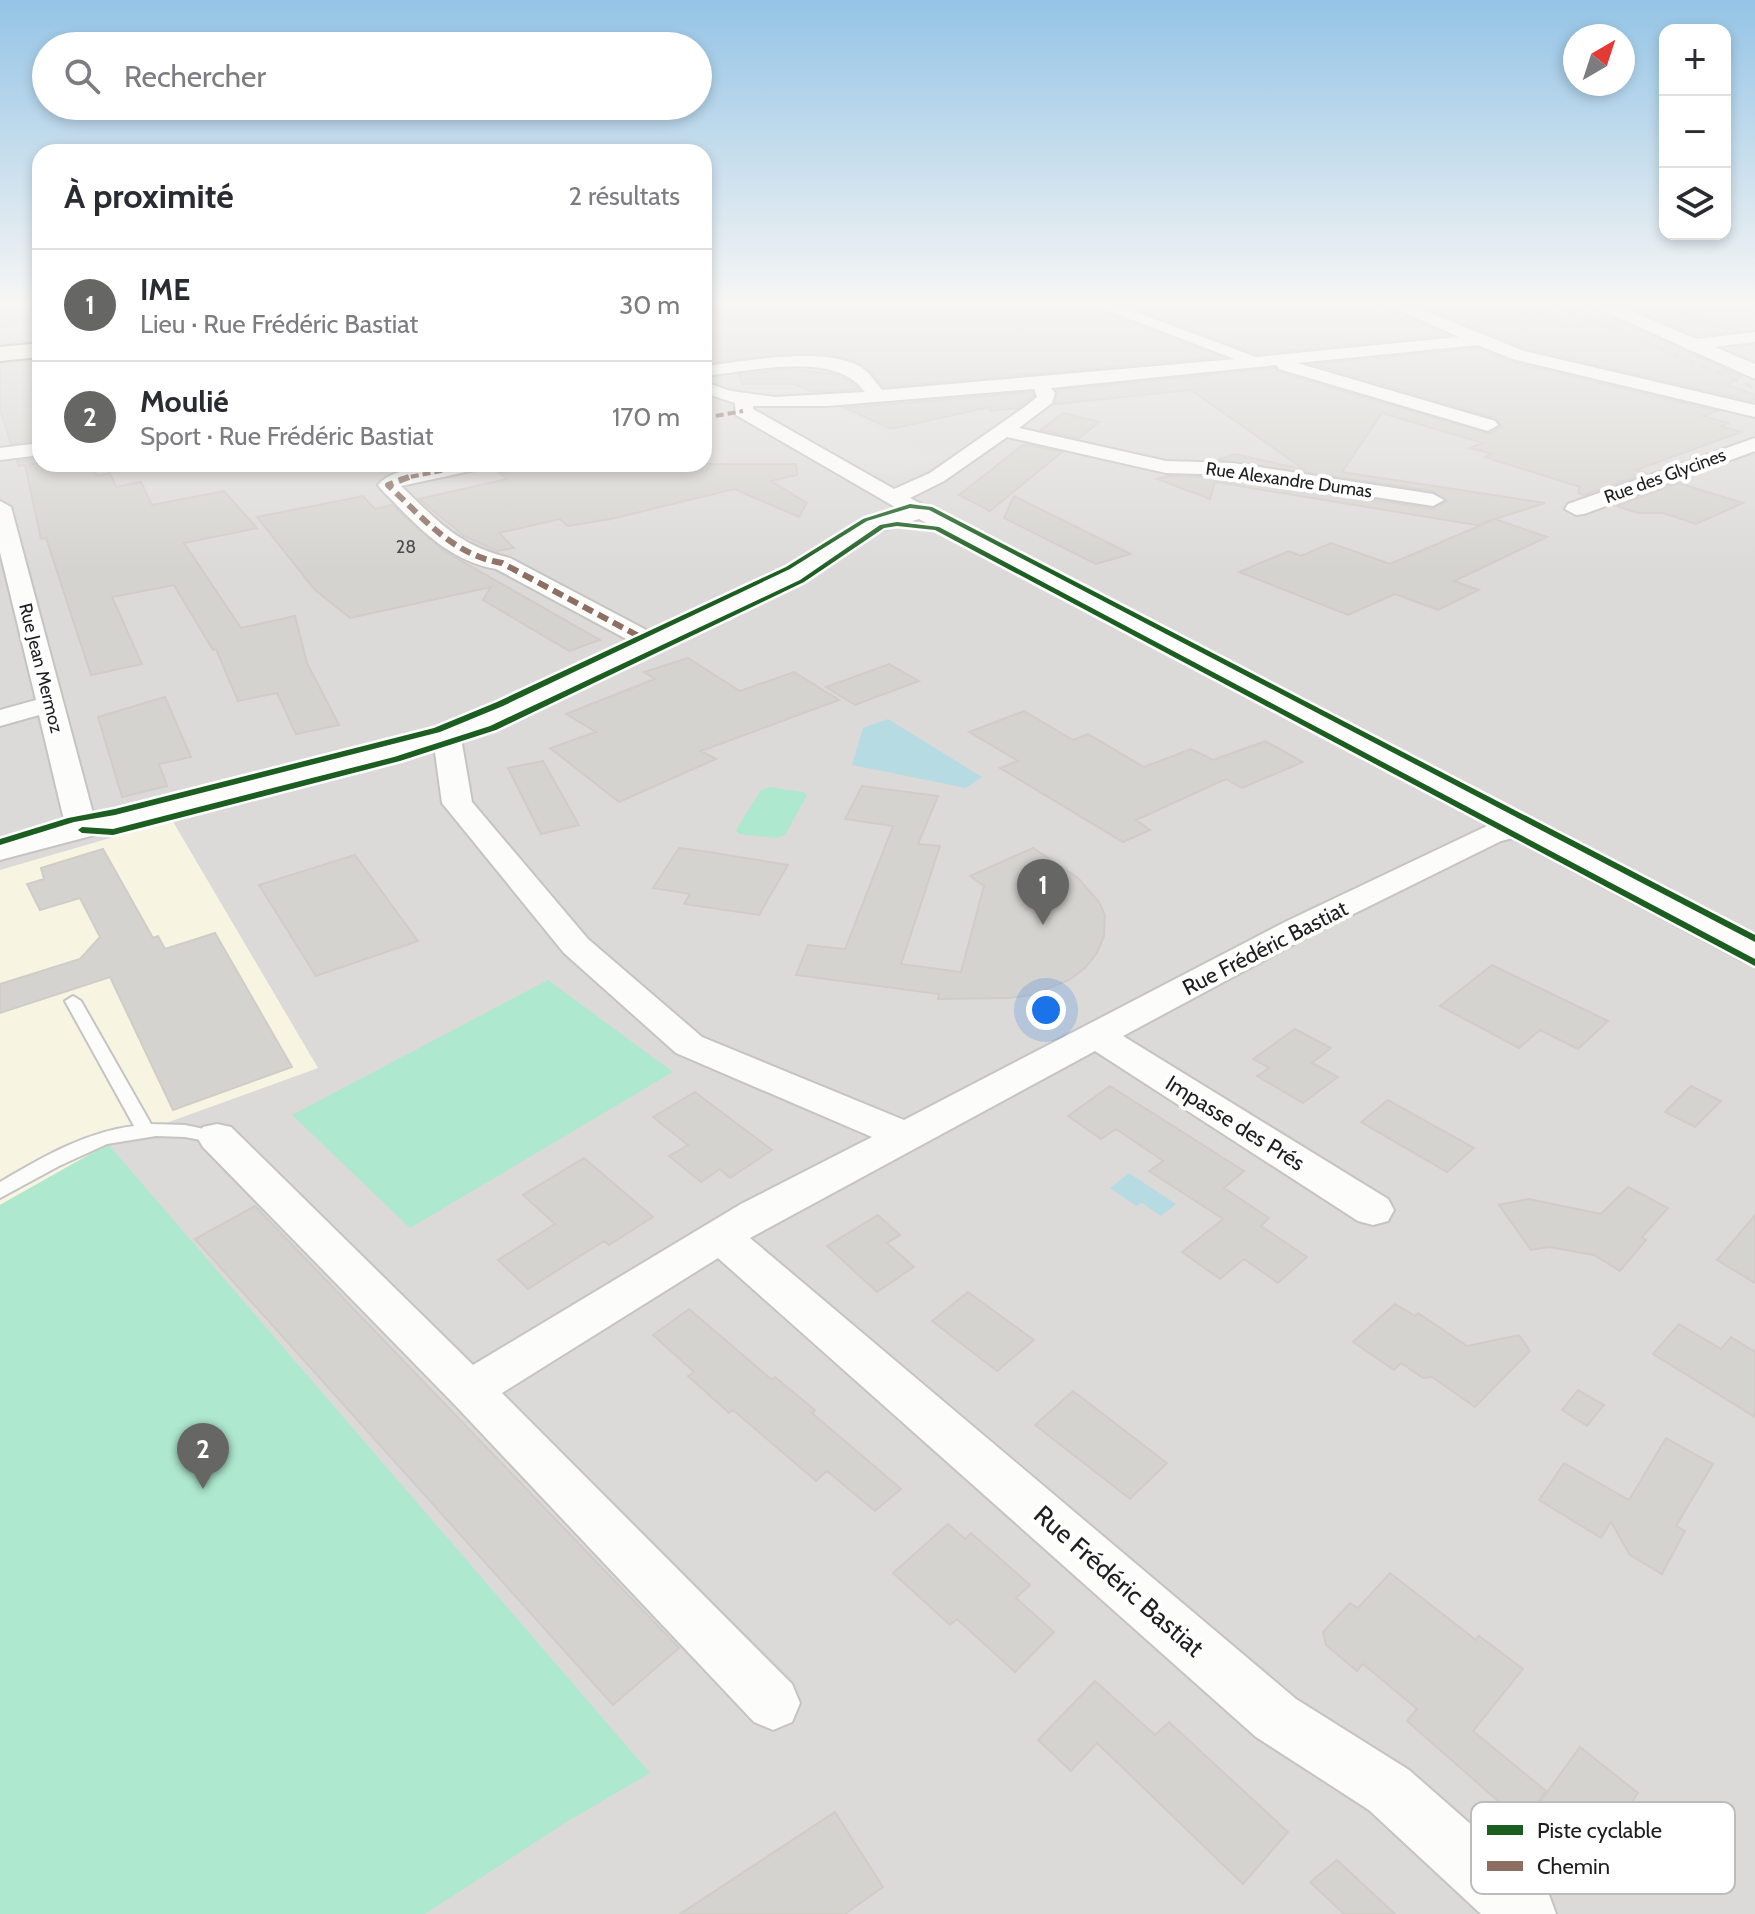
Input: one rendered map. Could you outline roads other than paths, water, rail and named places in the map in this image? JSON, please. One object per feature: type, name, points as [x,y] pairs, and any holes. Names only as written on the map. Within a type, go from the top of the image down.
[{"type":"street","points":[[718,393],[921,512],[1518,828],[1746,940]]},
{"type":"street","points":[[712,416],[744,406],[917,393]]},
{"type":"street","points":[[894,497],[937,477],[1005,431],[1046,399],[1046,393]]},
{"type":"street","points":[[1378,393],[1488,425]]},
{"type":"street","points":[[1678,393],[1755,411]]},
{"type":"street","name":"Rue Alexandre Dumas","points":[[1005,431],[1166,467],[1233,469],[1433,500]]},
{"type":"street","name":"Rue des Glycines","points":[[1576,509],[1755,444]]},
{"type":"street","points":[[0,454],[32,450]]},
{"type":"street","points":[[436,472],[396,480],[388,485],[461,552],[484,562],[502,563],[652,643]]},
{"type":"street","points":[[0,851],[446,734],[508,712],[808,569],[872,526],[921,512]]},
{"type":"street","name":"Rue Jean Mermoz","points":[[2,519],[82,830]]},
{"type":"street","points":[[0,718],[50,704]]},
{"type":"street","points":[[446,734],[457,803],[576,946],[689,1045],[906,1136]]},
{"type":"street","name":"Rue Frédéric Bastiat","points":[[469,1390],[720,1236],[906,1136],[1299,928],[1491,834],[1518,828]]},
{"type":"street","name":"Impasse des Prés","points":[[1097,1036],[1373,1210]]},
{"type":"street","points":[[217,1137],[469,1390],[773,1703]]},
{"type":"street","name":"Rue Frédéric Bastiat","points":[[720,1236],[1276,1718],[1389,1790],[1471,1864]]},
{"type":"street","name":"Rue Frédéric Bastiat","points":[[1504,1894],[1526,1914]]},
{"type":"lane","points":[[73,1001],[146,1131]]},
{"type":"lane","points":[[0,1191],[63,1154],[94,1140],[146,1131],[190,1131],[217,1137]]},
{"type":"water","points":[[888,719],[982,777],[966,788],[852,765],[863,728]]},
{"type":"water","points":[[1129,1173],[1176,1204],[1161,1216],[1142,1203],[1136,1206],[1110,1188]]},
{"type":"place","name":"IME","points":[[1043,925]]},
{"type":"place","name":"Moulié","points":[[203,1489]]}]
